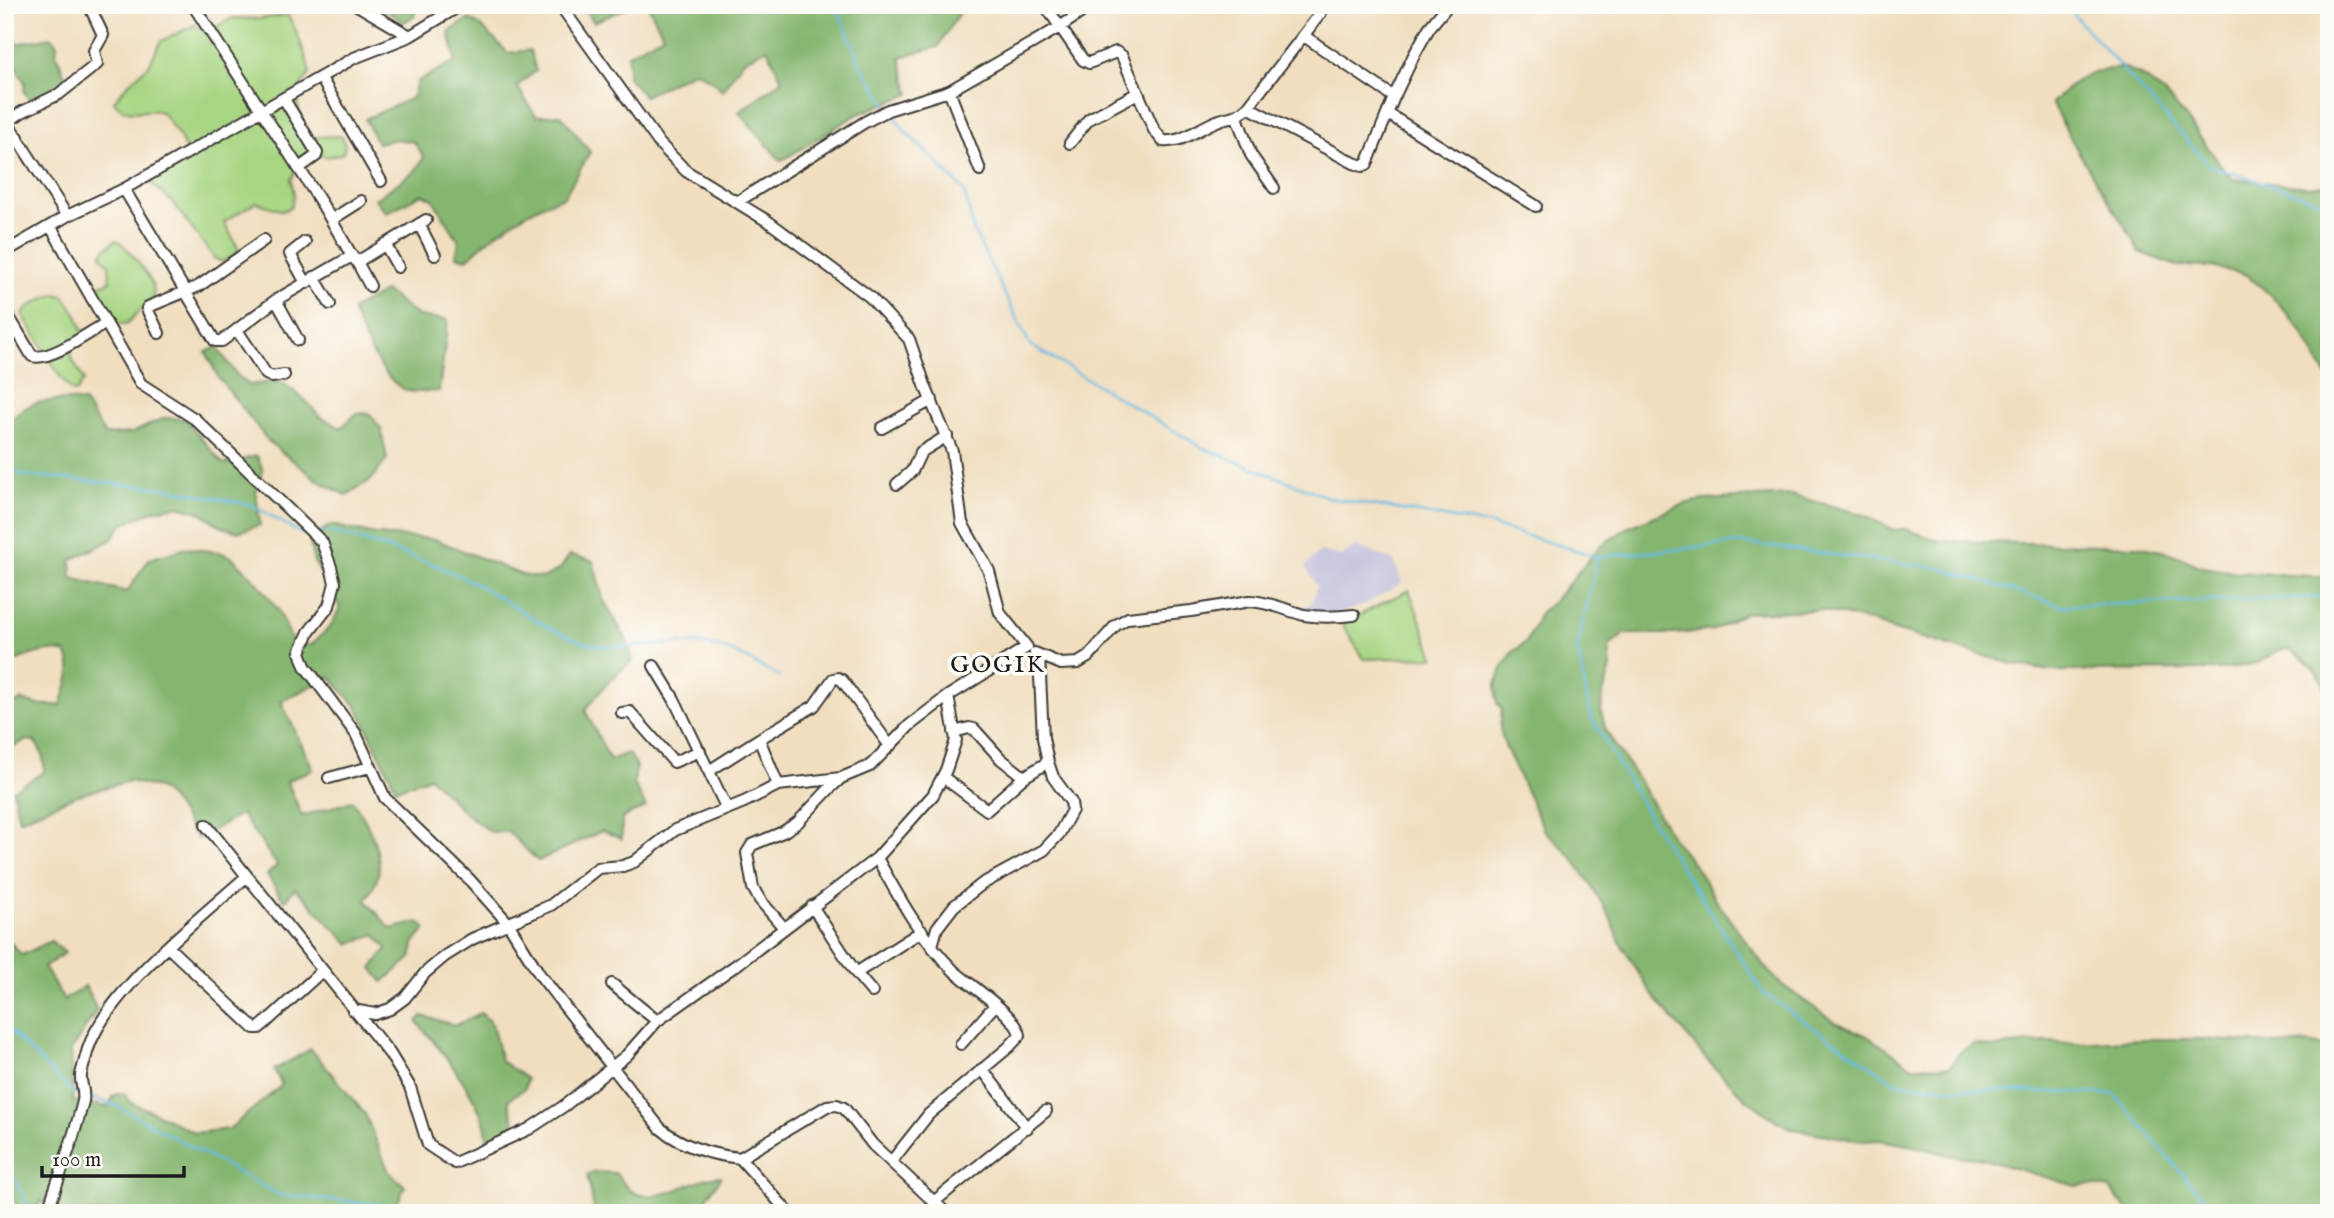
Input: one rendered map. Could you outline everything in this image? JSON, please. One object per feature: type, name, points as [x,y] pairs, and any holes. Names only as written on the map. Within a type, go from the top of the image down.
[{"type":"street","points":[[67,216],[6,120],[59,94],[97,64],[94,51],[103,35],[89,5]]},
{"type":"street","points":[[193,5],[299,168],[370,286]]},
{"type":"street","points":[[357,5],[410,36]]},
{"type":"street","points":[[5,238],[9,250],[67,216],[124,189],[354,58],[410,36],[461,5]]},
{"type":"street","points":[[560,5],[670,158],[685,171],[788,235],[870,297],[909,339],[947,436],[955,464],[962,523],[989,571],[1000,612],[1027,647],[1061,664],[1078,663],[1087,657],[1116,625],[1128,618],[1250,601],[1305,615],[1331,618],[1354,615]]},
{"type":"street","points":[[1045,5],[1079,56],[1086,62],[1116,52],[1119,54],[1125,62],[1154,130],[1163,141],[1176,141],[1220,119],[1237,117],[1248,107],[1323,10],[1311,5]]},
{"type":"street","points":[[737,202],[865,122],[892,109],[948,92],[1060,27],[1092,5]]},
{"type":"street","points":[[1248,107],[1362,166],[1370,159],[1394,97],[1429,28],[1448,5]]},
{"type":"street","points":[[1304,36],[1394,97]]},
{"type":"street","points":[[321,78],[381,181]]},
{"type":"street","points":[[948,92],[980,170]]},
{"type":"street","points":[[1070,143],[1089,119],[1138,93]]},
{"type":"street","points":[[284,99],[317,153],[299,168]]},
{"type":"street","points":[[1388,114],[1536,206]]},
{"type":"street","points":[[1237,117],[1251,155],[1274,188]]},
{"type":"street","points":[[5,148],[18,137]]},
{"type":"street","points":[[124,189],[215,341],[222,341],[275,300],[422,222],[435,255]]},
{"type":"street","points":[[331,220],[361,201]]},
{"type":"street","points":[[51,227],[141,384],[195,419],[226,452],[322,542],[335,583],[329,606],[309,632],[300,652],[302,660],[356,734],[379,788],[392,807],[469,878],[508,923],[540,975],[654,1121],[676,1141],[705,1151],[740,1158],[789,1213]]},
{"type":"street","points":[[159,333],[147,308],[199,286],[264,240]]},
{"type":"street","points":[[306,242],[290,254],[330,304]]},
{"type":"street","points":[[385,244],[398,267]]},
{"type":"street","points":[[275,300],[298,340]]},
{"type":"street","points":[[5,310],[32,356],[37,358],[56,352],[106,323]]},
{"type":"street","points":[[237,330],[266,374],[272,377],[284,375]]},
{"type":"street","points":[[882,428],[932,400]]},
{"type":"street","points":[[897,484],[912,471],[921,452],[947,436]]},
{"type":"street","points":[[353,1010],[375,1014],[390,1009],[405,998],[425,973],[472,939],[551,905],[597,868],[623,866],[634,862],[675,830],[778,785],[841,778],[870,766],[910,725],[948,696],[1027,647]]},
{"type":"street","points":[[932,946],[937,928],[954,906],[982,884],[1044,850],[1059,834],[1072,810],[1070,802],[1053,777],[1048,762],[1044,738],[1040,655]]},
{"type":"street","points":[[654,667],[669,690],[727,809]]},
{"type":"street","points":[[709,771],[814,706],[833,679],[838,678],[846,684],[890,746]]},
{"type":"street","points":[[205,825],[390,1054],[405,1077],[428,1145],[455,1163],[529,1129],[564,1106],[628,1055],[657,1021],[877,858],[925,804],[943,777],[956,740],[948,696]]},
{"type":"street","points":[[622,713],[630,712],[674,762],[700,751]]},
{"type":"street","points":[[954,732],[974,729],[1001,760],[1024,777]]},
{"type":"street","points":[[759,739],[778,785]]},
{"type":"street","points":[[943,777],[986,810],[1024,777],[1048,762]]},
{"type":"street","points":[[329,778],[370,767]]},
{"type":"street","points":[[784,928],[753,888],[747,852],[752,845],[797,823],[841,778]]},
{"type":"street","points":[[877,858],[932,946],[952,969],[1012,1018],[1020,1035],[1018,1040],[929,1114],[891,1162]]},
{"type":"street","points":[[47,1213],[69,1151],[84,1096],[80,1074],[102,1020],[124,991],[168,947],[246,877]]},
{"type":"street","points":[[812,906],[856,973],[872,992]]},
{"type":"street","points":[[856,973],[922,931]]},
{"type":"street","points":[[168,947],[254,1028],[264,1024],[322,971]]},
{"type":"street","points":[[612,984],[657,1021]]},
{"type":"street","points":[[961,1044],[995,1006]]},
{"type":"street","points":[[982,1069],[1027,1128]]},
{"type":"street","points":[[740,1158],[832,1104],[844,1108],[873,1145],[946,1213]]},
{"type":"street","points":[[935,1201],[1046,1111]]},
{"type":"shaded area","points":[[1357,546],[1394,561],[1402,583],[1364,605],[1331,615],[1303,611],[1303,608],[1312,602],[1317,586],[1305,566],[1321,551],[1342,556]]},
{"type":"green space","points":[[379,5],[410,5],[416,15],[404,22]]},
{"type":"green space","points":[[581,5],[633,5],[594,22]]},
{"type":"green space","points":[[648,5],[964,5],[938,47],[900,57],[910,94],[858,114],[781,161],[739,112],[782,80],[767,48],[743,61],[722,91],[714,82],[695,71],[644,96],[628,77],[628,54],[663,35]]},
{"type":"green space","points":[[287,15],[301,43],[310,74],[300,89],[298,98],[303,122],[313,137],[342,136],[345,145],[343,153],[333,156],[314,154],[305,159],[291,180],[294,194],[291,207],[283,211],[256,202],[224,222],[238,248],[237,254],[222,262],[214,258],[172,202],[152,184],[151,179],[190,158],[180,138],[162,112],[130,112],[119,107],[114,101],[149,65],[161,41],[195,25],[206,32],[233,18],[259,19]]},
{"type":"green space","points":[[469,19],[481,26],[508,53],[530,50],[536,71],[517,86],[536,116],[561,115],[590,152],[564,197],[512,222],[467,259],[456,256],[459,241],[432,198],[422,194],[386,213],[375,199],[415,171],[424,157],[414,142],[397,139],[377,143],[365,119],[412,98],[418,81],[456,61],[449,32]]},
{"type":"green space","points":[[51,37],[57,44],[56,53],[66,78],[62,87],[36,101],[29,99],[24,92],[25,83],[9,55],[15,44]]},
{"type":"green space","points":[[2125,68],[2158,88],[2172,101],[2232,179],[2309,187],[2329,184],[2329,380],[2298,326],[2274,298],[2247,275],[2212,267],[2177,266],[2139,252],[2052,103],[2068,88],[2092,73]]},
{"type":"green space","points":[[116,240],[137,261],[154,289],[153,298],[127,324],[113,323],[94,288],[110,281],[109,265],[101,255]]},
{"type":"green space","points":[[385,291],[418,316],[448,320],[439,391],[413,392],[397,385],[381,367],[367,343],[352,310]]},
{"type":"green space","points":[[55,294],[64,296],[77,315],[84,334],[71,350],[72,359],[84,380],[77,391],[73,392],[61,378],[23,315],[33,304]]},
{"type":"green space","points":[[217,347],[237,375],[249,385],[281,381],[306,401],[319,416],[341,428],[357,413],[370,414],[381,429],[387,459],[371,480],[346,495],[320,482],[269,442],[218,377],[206,352]]},
{"type":"green space","points":[[66,400],[84,402],[105,435],[132,433],[164,418],[185,419],[223,464],[257,456],[263,470],[256,491],[260,525],[238,532],[220,526],[202,513],[179,506],[155,510],[123,524],[111,540],[71,560],[72,578],[127,592],[149,559],[186,548],[219,552],[232,557],[257,582],[279,611],[294,645],[311,645],[331,626],[340,608],[314,562],[309,539],[331,525],[376,535],[434,539],[522,575],[543,578],[560,569],[570,555],[593,561],[603,599],[627,641],[633,660],[610,680],[585,710],[610,760],[628,753],[636,764],[634,784],[646,807],[622,818],[622,839],[602,831],[538,861],[508,832],[491,832],[466,814],[430,777],[396,789],[357,707],[330,677],[281,701],[313,769],[287,781],[302,816],[353,801],[368,826],[378,856],[377,878],[366,901],[391,929],[419,922],[426,929],[415,941],[411,958],[383,982],[372,968],[387,949],[375,934],[349,944],[295,888],[284,901],[267,875],[277,865],[241,814],[197,839],[165,793],[158,788],[129,781],[75,796],[19,820],[13,790],[44,772],[44,763],[41,751],[33,740],[24,741],[5,751],[5,708],[21,700],[38,705],[61,705],[70,666],[66,653],[59,651],[37,653],[10,663],[5,656],[5,427],[18,413],[31,405]]},
{"type":"green space","points":[[1791,495],[1862,514],[1894,530],[1905,529],[1940,541],[2137,546],[2171,553],[2202,567],[2235,572],[2329,577],[2329,696],[2314,669],[2289,649],[2280,650],[2258,663],[2219,670],[2050,671],[2016,665],[1874,622],[1821,610],[1745,613],[1714,630],[1674,634],[1624,634],[1609,647],[1611,668],[1603,693],[1601,711],[1606,731],[1672,837],[1768,971],[1781,984],[1833,1021],[1867,1036],[1912,1066],[1950,1067],[1959,1053],[1974,1044],[1992,1047],[2040,1042],[2202,1039],[2289,1045],[2308,1043],[2329,1047],[2329,1213],[2130,1213],[2110,1189],[2093,1185],[2076,1186],[1983,1159],[1948,1155],[1915,1146],[1879,1140],[1861,1141],[1793,1129],[1747,1100],[1707,1060],[1650,992],[1620,942],[1610,917],[1591,885],[1571,856],[1544,830],[1505,746],[1500,729],[1502,709],[1497,703],[1496,684],[1513,652],[1527,641],[1541,612],[1554,601],[1600,546],[1629,527],[1684,504],[1703,500]]},
{"type":"green space","points":[[1409,590],[1434,657],[1364,659],[1342,624]]},
{"type":"green space","points":[[5,937],[22,955],[51,941],[65,953],[44,967],[64,1000],[85,986],[97,1010],[71,1050],[73,1101],[108,1107],[114,1095],[124,1093],[130,1102],[195,1133],[229,1129],[282,1085],[274,1070],[311,1049],[365,1114],[389,1172],[405,1186],[393,1213],[60,1213],[41,1201],[33,1213],[25,1213],[14,1202],[5,1184]]},
{"type":"green space","points":[[481,1013],[492,1024],[501,1061],[527,1079],[525,1088],[508,1100],[515,1124],[487,1142],[486,1128],[472,1096],[450,1062],[417,1022],[422,1016],[456,1025]]},
{"type":"green space","points":[[593,1172],[615,1173],[630,1190],[652,1196],[700,1180],[722,1176],[696,1213],[595,1213],[587,1175]]},
{"type":"waterway","points":[[836,5],[861,65],[889,108]]},
{"type":"waterway","points":[[2065,5],[2210,166],[2329,204]]},
{"type":"waterway","points":[[892,113],[903,129],[964,190],[974,232],[1030,345],[1203,448],[1330,498],[1491,525],[1598,557],[1742,543],[1939,568],[2063,606],[2320,597],[2329,604]]},
{"type":"waterway","points":[[5,468],[23,475],[165,488],[252,505],[302,534],[308,533]]},
{"type":"waterway","points":[[318,532],[344,535],[439,567],[478,585],[553,629],[580,641],[614,647],[701,644],[725,649],[780,676]]},
{"type":"waterway","points":[[1598,557],[1577,647],[1591,717],[1659,833],[1764,994],[1896,1083],[1956,1089],[2114,1094],[2216,1213]]},
{"type":"waterway","points":[[5,1026],[71,1091],[79,1094]]},
{"type":"waterway","points":[[85,1096],[117,1106],[279,1195],[409,1207],[434,1213]]},
{"type":"waterway","points":[[5,1161],[32,1213]]},
{"type":"district","name":"GOGIK","points":[[998,665]]}]
